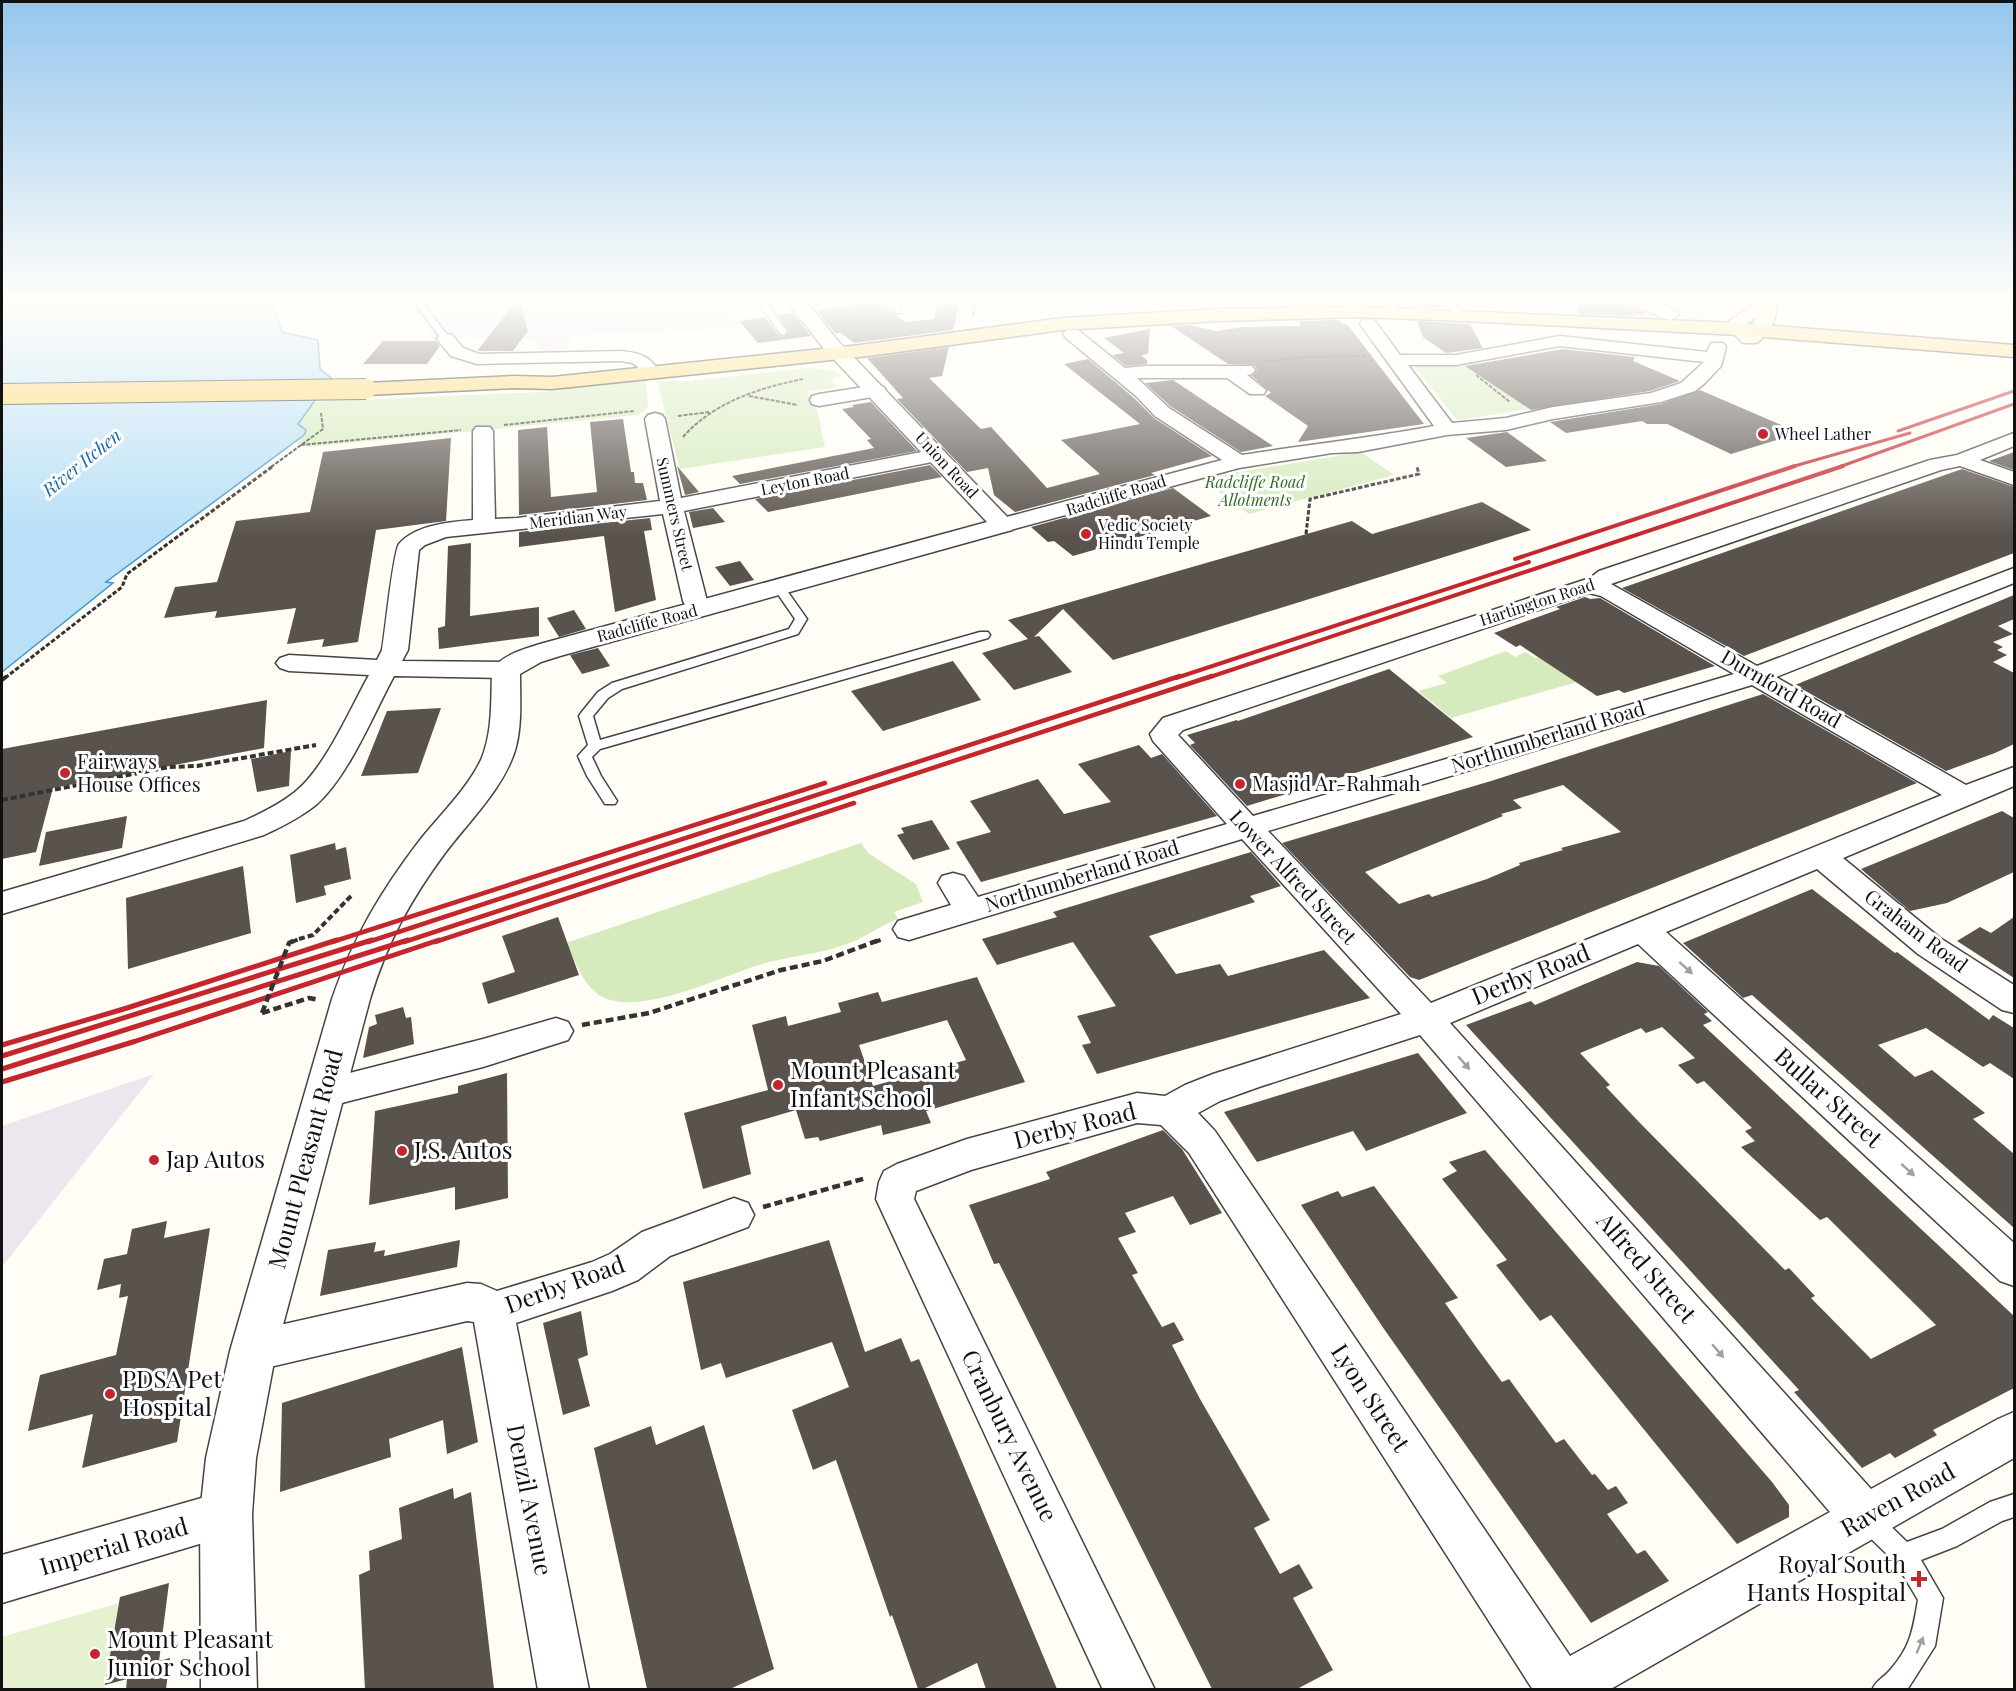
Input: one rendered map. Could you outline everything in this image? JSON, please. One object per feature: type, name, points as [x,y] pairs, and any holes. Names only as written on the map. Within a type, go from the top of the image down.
[{"type":"main road","points":[[2,394],[366,389],[514,382],[552,383],[588,378]]},
{"type":"street","name":"Union Road","points":[[865,378],[1003,525]]},
{"type":"street","points":[[1126,378],[1186,429],[1199,435],[1238,462]]},
{"type":"street","points":[[1246,378],[1257,390]]},
{"type":"street","points":[[1407,378],[1447,429]]},
{"type":"street","name":"Radcliffe Road","points":[[506,670],[531,656],[550,650],[1238,462],[1332,447],[1367,444],[1447,429],[1506,424],[1533,417],[1633,402],[1672,392],[1701,378]]},
{"type":"street","points":[[819,400],[878,391]]},
{"type":"street","name":"Summers Street","points":[[655,419],[672,506],[695,601],[699,609]]},
{"type":"street","points":[[483,431],[484,526]]},
{"type":"street","name":"Hartington Road","points":[[1164,734],[1173,724],[1583,586],[1596,585],[1607,576],[1937,464],[1962,460],[2014,438]]},
{"type":"street","name":"Leyton Road","points":[[672,506],[937,454]]},
{"type":"street","points":[[1962,460],[2014,479]]},
{"type":"street","name":"Meridian Way","points":[[385,668],[395,650],[408,549],[412,543],[429,534],[484,526],[515,525],[672,506]]},
{"type":"street","name":"Northumberland Road","points":[[909,929],[1757,675],[2014,574]]},
{"type":"street","name":"Durnford Road","points":[[1596,585],[1757,675],[1996,789]]},
{"type":"street","points":[[289,663],[385,668],[506,670]]},
{"type":"street","points":[[2,903],[226,838],[282,815],[307,797],[327,775],[385,668]]},
{"type":"street","name":"Mount Pleasant Road","points":[[229,1689],[226,1514],[231,1458],[253,1351],[351,999],[379,927],[409,878],[473,795],[501,752],[505,729],[506,670]]},
{"type":"street","name":"Lower Alfred Street","points":[[1164,734],[1167,741],[1245,827],[1426,1019]]},
{"type":"street","name":"Derby Road","points":[[898,1182],[911,1174],[967,1155],[1137,1108],[1156,1107],[1171,1112],[1190,1097],[1270,1069],[1373,1039],[1426,1019],[1821,856],[1996,789]]},
{"type":"street","name":"Graham Road","points":[[1821,856],[1929,946],[2014,1001]]},
{"type":"street","name":"Northumberland Road","points":[[952,883],[970,909]]},
{"type":"street","name":"Bullar Street","points":[[1642,929],[2014,1268]]},
{"type":"street","name":"Alfred Street","points":[[1426,1019],[1866,1518]]},
{"type":"street","points":[[326,1093],[483,1053],[534,1031]]},
{"type":"street","name":"Lyon Street","points":[[1171,1112],[1183,1120],[1202,1142],[1562,1689]]},
{"type":"street","name":"Cranbury Avenue","points":[[898,1182],[895,1199],[1130,1689]]},
{"type":"street","name":"Derby Road","points":[[253,1351],[467,1302],[481,1304],[494,1311],[624,1268],[656,1244],[734,1215]]},
{"type":"street","name":"Denzil Avenue","points":[[494,1311],[564,1689]]},
{"type":"street","name":"Raven Road","points":[[1562,1689],[2014,1434]]},
{"type":"street","name":"Imperial Road","points":[[2,1579],[226,1514]]},
{"type":"lane","points":[[595,746],[586,716],[603,694],[633,680],[769,641],[794,631],[801,619],[779,587]]},
{"type":"lane","points":[[610,801],[594,776],[585,756],[595,746],[984,635]]},
{"type":"lane","points":[[1904,1554],[1949,1538],[1998,1510],[2014,1506]]},
{"type":"lane","points":[[1866,1518],[1904,1554],[1931,1598],[1922,1646],[1899,1680],[1885,1689]]},
{"type":"path","points":[[665,472],[680,466],[681,439],[691,425],[712,411],[786,382],[810,378]]},
{"type":"path","points":[[1479,378],[1501,396],[1533,417]]},
{"type":"path","points":[[2,680],[122,587],[127,574],[323,429],[324,423],[320,414],[323,409]]},
{"type":"path","points":[[655,419],[712,411]]},
{"type":"path","points":[[299,445],[326,444]]},
{"type":"path","points":[[1306,534],[1310,499],[1419,474],[1417,467]]},
{"type":"path","points":[[2,800],[170,767],[197,766],[346,739]]},
{"type":"path","points":[[322,1001],[309,998],[262,1012],[289,943],[314,934],[351,896]]},
{"type":"path","points":[[534,1031],[649,1013],[695,1000],[742,982],[852,951],[909,929]]},
{"type":"path","points":[[734,1215],[865,1178],[898,1182]]},
{"type":"shaded area","points":[[154,1074],[2,1267],[2,1126]]},
{"type":"green space","points":[[238,378],[331,378],[314,402],[562,391],[562,389],[646,381],[648,407],[638,415],[308,447],[294,442],[106,582],[113,583],[2,672]]},
{"type":"green space","points":[[719,378],[837,378],[830,379],[838,387],[807,392],[817,410],[825,447],[680,469],[657,381]]},
{"type":"green space","points":[[1424,378],[1483,378],[1530,409],[1457,420]]},
{"type":"green space","name":"Radcliffe Road Allotments","points":[[1361,452],[1394,475],[1249,514],[1203,480],[1227,474]]},
{"type":"green space","points":[[1506,651],[1515,657],[1525,652],[1535,658],[1557,651],[1598,676],[1451,718],[1418,691],[1447,683],[1438,676]]},
{"type":"green space","points":[[861,843],[868,853],[916,884],[923,902],[894,912],[898,919],[844,945],[770,962],[680,993],[636,1002],[617,1001],[595,992],[580,972],[566,943]]},
{"type":"green space","points":[[119,1603],[105,1689],[2,1690],[2,1637]]},
{"type":"water","name":"River Itchen","points":[[2,378],[331,378],[298,424],[306,430],[304,435],[106,582],[113,583],[2,672]]},
{"type":"building","points":[[885,378],[930,378],[981,429],[991,427],[1047,488],[1100,474],[1061,440],[1140,424],[1082,378],[1110,378],[1154,418],[1212,456],[1151,473],[1155,475],[1015,512],[994,495],[988,468],[967,472],[897,399],[903,398]]},
{"type":"building","points":[[1254,378],[1389,378],[1424,424],[1298,442],[1308,426],[1265,396],[1271,393]]},
{"type":"building","points":[[1483,378],[1673,378],[1680,381],[1650,391],[1531,410]]},
{"type":"building","points":[[1173,380],[1273,446],[1241,452],[1170,406],[1145,383]]},
{"type":"building","points":[[1700,390],[1800,433],[1731,454],[1667,424],[1647,424],[1642,421],[1566,433],[1550,422],[1661,404]]},
{"type":"building","points":[[871,402],[917,451],[740,484],[732,476],[874,448],[867,440],[871,439],[842,409]]},
{"type":"building","points":[[623,419],[631,472],[634,472],[635,483],[643,483],[647,500],[519,515],[518,430],[547,427],[551,497],[597,492],[590,422]]},
{"type":"building","points":[[1507,432],[1547,461],[1506,467],[1466,438]]},
{"type":"building","points":[[451,438],[446,521],[376,530],[358,642],[322,647],[324,639],[287,644],[296,608],[215,618],[217,611],[164,618],[175,587],[217,582],[236,521],[310,512],[323,452]]},
{"type":"building","points":[[2014,452],[2014,470],[1989,461]]},
{"type":"building","points":[[930,465],[942,477],[768,512],[755,499]]},
{"type":"building","points":[[677,466],[699,492],[685,495]]},
{"type":"building","points":[[1962,469],[2014,487],[2014,553],[1744,656],[1622,588]]},
{"type":"building","points":[[1173,488],[1211,516],[1073,556],[1054,541],[1048,542],[1031,527]]},
{"type":"building","points":[[1482,502],[1531,530],[1113,660],[1063,609],[1034,637],[1039,636],[1072,672],[1014,690],[982,653],[1028,639],[1008,620],[1352,521],[1372,534]]},
{"type":"building","points":[[713,508],[725,522],[693,528],[689,512]]},
{"type":"building","points":[[650,518],[652,530],[644,531],[656,600],[615,612],[604,536],[519,547],[519,532]]},
{"type":"building","points":[[471,543],[470,616],[539,607],[539,636],[439,649],[438,628],[445,626],[448,546]]},
{"type":"building","points":[[740,561],[754,580],[730,586],[715,567]]},
{"type":"building","points":[[2014,595],[2014,619],[1998,626],[2013,634],[1993,642],[2003,647],[1997,650],[2007,655],[1993,662],[2014,673],[2014,744],[1995,753],[1946,771],[1795,685]]},
{"type":"building","points":[[1585,597],[1600,598],[1715,666],[1624,693],[1619,690],[1597,696],[1520,645],[1516,647],[1494,633],[1560,609],[1556,607]]},
{"type":"building","points":[[574,610],[586,629],[559,637],[547,618]]},
{"type":"building","points":[[598,648],[610,666],[582,674],[570,655]]},
{"type":"building","points":[[953,661],[981,700],[883,731],[851,691]]},
{"type":"building","points":[[1389,669],[1473,737],[1247,806],[1190,745],[1195,743],[1187,735],[1238,721]]},
{"type":"building","points":[[1763,694],[1917,783],[1419,980],[1410,977],[1282,843],[1491,781]],"holes":[[[1563,785],[1621,832],[1561,848],[1563,850],[1519,863],[1520,865],[1487,879],[1432,897],[1429,894],[1399,904],[1365,872],[1503,816],[1501,814],[1522,808],[1513,800]]]},
{"type":"building","name":"Fairways House Offices","points":[[267,700],[264,748],[53,788],[36,852],[2,859],[2,749]]},
{"type":"building","points":[[441,708],[418,773],[361,776],[387,711]]},
{"type":"building","points":[[1139,745],[1151,758],[1162,754],[1217,816],[981,882],[956,842],[991,832],[970,801],[1038,779],[1064,814],[1111,802],[1078,764]]},
{"type":"building","points":[[291,751],[289,786],[257,792],[251,759]]},
{"type":"building","points":[[2002,811],[2014,818],[2014,872],[1947,903],[1910,911],[1861,869]]},
{"type":"building","points":[[127,816],[122,848],[39,866],[46,832]]},
{"type":"building","points":[[932,820],[950,849],[913,860],[897,835],[904,833],[901,828]]},
{"type":"building","points":[[335,843],[336,850],[346,847],[351,879],[324,886],[326,895],[296,903],[290,855]]},
{"type":"building","points":[[1251,852],[1281,886],[1250,896],[1255,902],[1149,936],[1176,974],[1220,964],[1228,976],[1324,950],[1370,998],[1097,1074],[1082,1045],[1091,1043],[1077,1016],[1116,1006],[1073,942],[997,965],[982,939],[1057,917],[1053,912]]},
{"type":"building","points":[[243,866],[251,933],[128,969],[126,898]]},
{"type":"building","points":[[1812,889],[1895,953],[1897,952],[1989,1020],[1993,1015],[2014,1028],[2014,1079],[1990,1063],[1983,1067],[1926,1028],[1878,1045],[1915,1077],[1932,1070],[1985,1113],[1973,1119],[2014,1154],[2014,1228],[1752,995],[1743,998],[1683,943]]},
{"type":"building","points":[[558,917],[579,975],[488,1004],[482,983],[515,972],[502,936]]},
{"type":"building","points":[[2014,917],[2014,978],[1957,941],[1980,927],[1991,933]]},
{"type":"building","points":[[1637,962],[1659,966],[1708,1012],[1704,1014],[1712,1021],[1703,1025],[2014,1316],[2014,1388],[1933,1430],[1937,1435],[1895,1458],[1890,1453],[1862,1468],[1794,1392],[1799,1390],[1466,1025],[1531,1001],[1535,1005]],"holes":[[[1662,1027],[1695,1058],[1678,1065],[1697,1084],[1704,1081],[1752,1128],[1745,1131],[1755,1141],[1741,1147],[1820,1220],[1827,1217],[1936,1325],[1871,1359],[1811,1298],[1815,1296],[1789,1268],[1785,1270],[1639,1122],[1606,1087],[1610,1085],[1580,1053],[1641,1028],[1646,1033]]]},
{"type":"building","points":[[977,977],[1025,1082],[926,1111],[931,1123],[883,1135],[881,1125],[820,1141],[818,1137],[805,1139],[796,1110],[741,1126],[751,1174],[703,1189],[684,1113],[768,1090],[752,1025],[786,1016],[788,1026],[841,1012],[838,1003],[878,992],[882,1002]],"holes":[[[947,1020],[966,1060],[873,1086],[859,1045]]]},
{"type":"building","points":[[403,1007],[406,1018],[411,1017],[414,1044],[363,1058],[369,1027],[377,1024],[375,1015]]},
{"type":"building","points":[[1418,1053],[1467,1113],[1366,1151],[1353,1131],[1257,1162],[1224,1112]]},
{"type":"building","points":[[507,1073],[508,1198],[455,1210],[455,1187],[369,1205],[375,1111],[458,1093],[458,1086]]},
{"type":"building","points":[[1163,1130],[1182,1149],[1222,1213],[1190,1225],[1173,1196],[1125,1213],[1136,1232],[1118,1238],[1138,1273],[1132,1275],[1162,1327],[1174,1322],[1184,1340],[1172,1345],[1200,1399],[1270,1520],[1254,1528],[1280,1574],[1299,1564],[1313,1588],[1293,1598],[1333,1670],[1297,1689],[1212,1689],[999,1263],[994,1264],[969,1205],[1050,1179],[1046,1172]]},
{"type":"building","points":[[1485,1150],[1772,1482],[1789,1505],[1789,1517],[1737,1544],[1551,1315],[1540,1321],[1496,1265],[1507,1260],[1442,1179],[1457,1171],[1449,1162]]},
{"type":"building","points":[[1374,1186],[1458,1298],[1445,1303],[1502,1382],[1509,1379],[1556,1443],[1564,1439],[1592,1475],[1595,1474],[1608,1490],[1616,1486],[1628,1503],[1607,1514],[1637,1554],[1645,1550],[1669,1581],[1591,1623],[1384,1329],[1301,1205],[1338,1191],[1342,1197]]},
{"type":"building","points":[[167,1221],[164,1238],[210,1228],[177,1442],[82,1468],[93,1414],[28,1431],[40,1375],[116,1355],[128,1296],[119,1298],[121,1284],[97,1290],[104,1259],[127,1254],[132,1229]]},
{"type":"building","points":[[460,1240],[457,1267],[320,1296],[328,1250],[376,1242],[374,1252],[385,1250],[384,1256]]},
{"type":"building","points":[[829,1240],[865,1352],[901,1338],[911,1362],[919,1359],[1057,1689],[986,1689],[977,1663],[923,1689],[918,1689],[892,1615],[890,1617],[836,1460],[813,1470],[792,1410],[849,1387],[832,1342],[726,1378],[721,1363],[701,1370],[683,1282]]},
{"type":"building","points":[[581,1311],[588,1355],[578,1359],[590,1406],[563,1415],[543,1323]]},
{"type":"building","points":[[462,1347],[478,1442],[447,1454],[443,1420],[389,1439],[391,1457],[280,1492],[282,1403]]},
{"type":"building","points":[[704,1425],[774,1669],[730,1689],[647,1689],[594,1448],[651,1426],[656,1445]]},
{"type":"building","points":[[453,1488],[454,1499],[471,1492],[494,1689],[365,1689],[359,1575],[370,1570],[369,1551],[402,1539],[399,1508]]},
{"type":"building","points":[[169,1583],[159,1661],[170,1658],[166,1689],[126,1689],[127,1679],[105,1685],[120,1597]]},
{"type":"railway","points":[[1898,431],[2014,391]]},
{"type":"railway","points":[[1839,467],[2014,404]]},
{"type":"railway","points":[[1791,467],[1910,433]]},
{"type":"railway","points":[[1515,559],[1795,466]]},
{"type":"railway","points":[[1207,678],[1843,466]]},
{"type":"railway","points":[[1176,678],[1529,562]]},
{"type":"railway","points":[[368,942],[1180,676]]},
{"type":"railway","points":[[404,942],[1212,676]]},
{"type":"railway","points":[[332,942],[825,783]]},
{"type":"railway","points":[[435,942],[854,803]]},
{"type":"railway","points":[[2,1045],[127,1008],[337,940]]},
{"type":"railway","points":[[2,1056],[372,940]]},
{"type":"railway","points":[[2,1069],[408,940]]},
{"type":"railway","points":[[2,1082],[136,1041],[439,940]]},
{"type":"place","name":"Wheel Lather","points":[[1763,434]]},
{"type":"place","name":"Vedic Society Hindu Temple","points":[[1086,534]]},
{"type":"place","name":"Fairways House Offices","points":[[65,773]]},
{"type":"place","name":"Masjid Ar-Rahmah","points":[[1240,784]]},
{"type":"place","name":"Mount Pleasant Infant School","points":[[778,1085]]},
{"type":"place","name":"J.S. Autos","points":[[402,1151]]},
{"type":"place","name":"Jap Autos","points":[[154,1160]]},
{"type":"place","name":"PDSA Pet Hospital","points":[[110,1394]]},
{"type":"place","name":"Royal South Hants Hospital","points":[[1919,1579]]},
{"type":"place","name":"Mount Pleasant Junior School","points":[[95,1654]]}]
